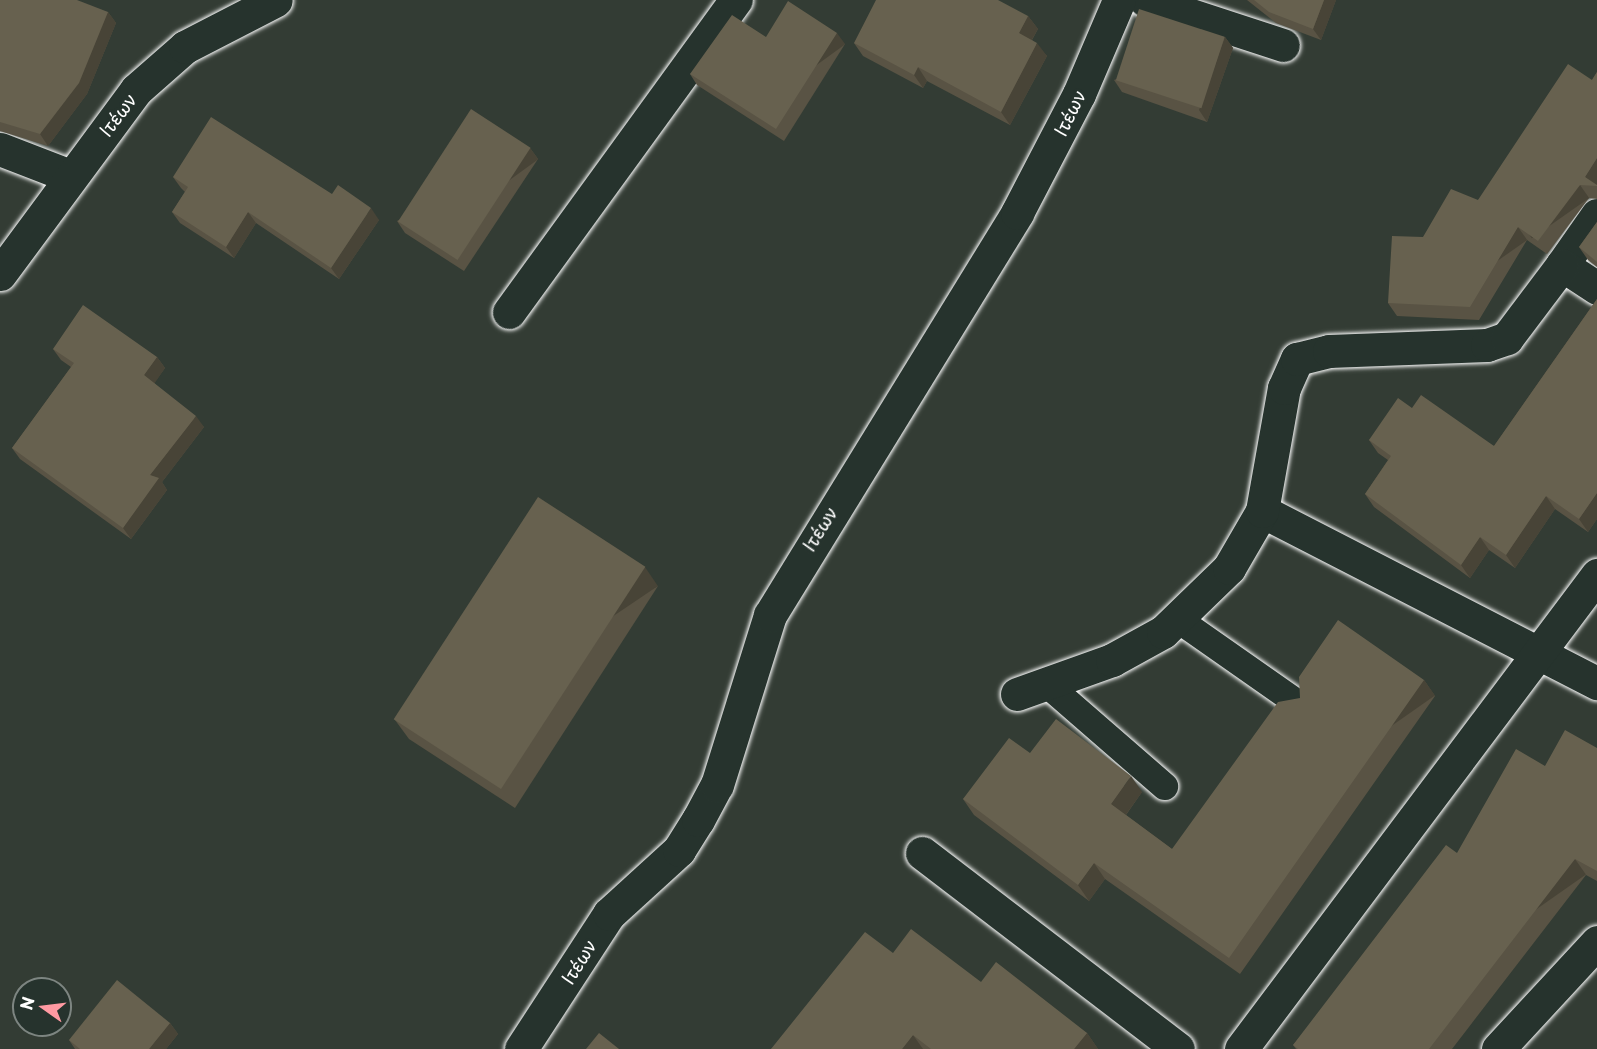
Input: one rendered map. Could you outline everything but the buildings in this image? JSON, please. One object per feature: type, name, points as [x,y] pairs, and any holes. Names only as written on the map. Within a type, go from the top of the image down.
[{"type":"street","name":"Ιτέων","points":[[0,274],[70,176],[136,90],[166,60],[276,0]]},
{"type":"street","points":[[508,312],[736,0]]},
{"type":"street","name":"Ιτέων","points":[[521,1049],[609,914],[679,850],[698,820],[717,784],[770,615],[1017,213],[1079,94],[1119,0]]},
{"type":"street","points":[[1145,0],[1283,45]]},
{"type":"street","points":[[0,148],[70,176]]},
{"type":"street","points":[[1017,694],[1048,685],[1112,660],[1179,620],[1229,568],[1262,511],[1284,388],[1297,359],[1329,351],[1487,345],[1507,338],[1597,215]]},
{"type":"street","points":[[1562,264],[1597,288]]},
{"type":"street","points":[[1262,511],[1597,682]]},
{"type":"street","points":[[1241,1049],[1538,651],[1597,576]]},
{"type":"street","points":[[922,853],[1178,1049]]},
{"type":"street","points":[[1498,1049],[1597,942]]},
{"type":"lane","points":[[1179,620],[1299,704]]},
{"type":"lane","points":[[1048,685],[1164,786]]}]
